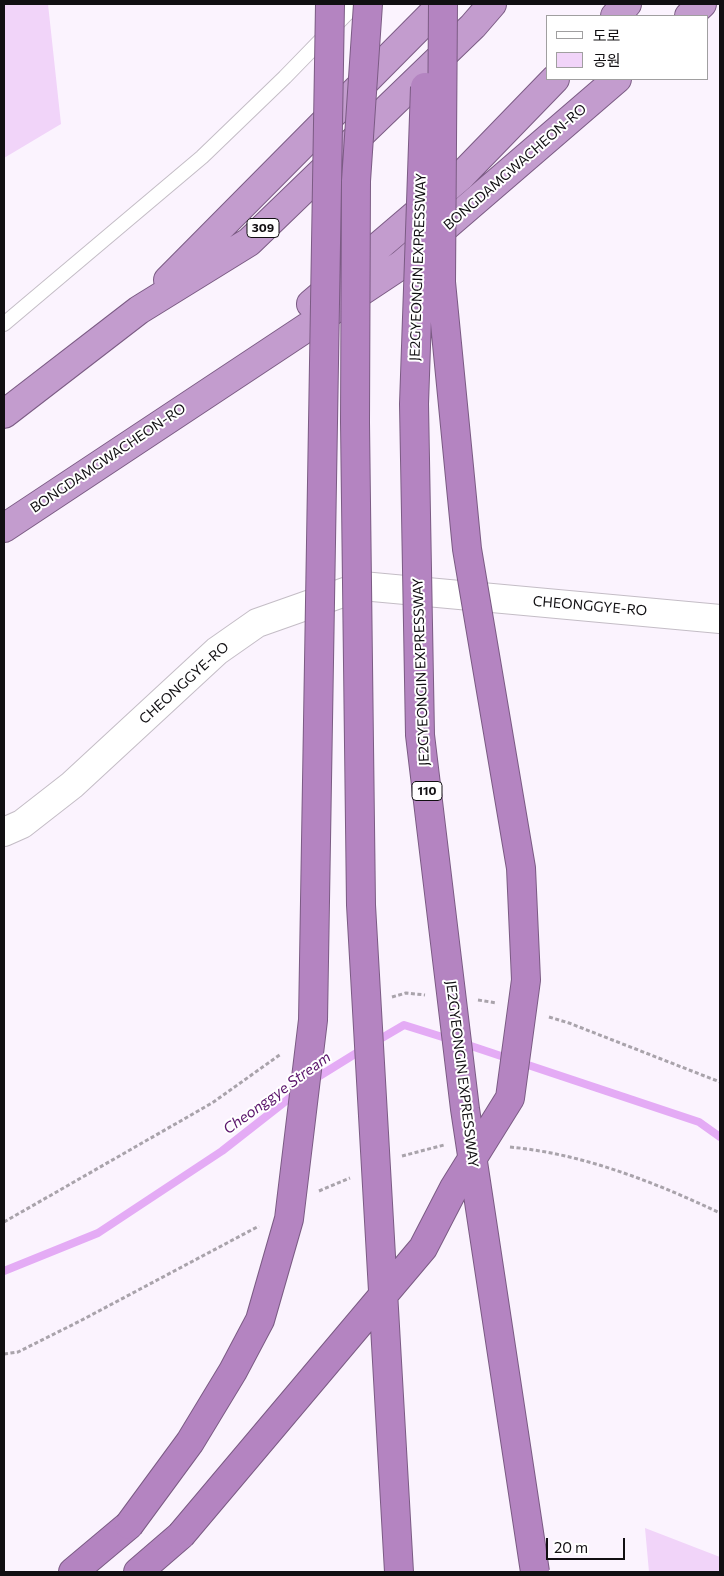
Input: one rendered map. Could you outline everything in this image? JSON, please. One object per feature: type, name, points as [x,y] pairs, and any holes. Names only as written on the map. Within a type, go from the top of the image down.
[{"type":"highway","points":[[73,1572],[129,1525],[190,1442],[238,1362],[260,1320],[289,1219],[313,1020],[330,4]]},
{"type":"highway","points":[[368,4],[356,181],[355,422],[361,905],[399,1572]]},
{"type":"highway","name":"JE2GYEONGIN EXPRESSWAY","points":[[429,4],[414,404],[420,735],[465,1109],[535,1572]]},
{"type":"highway","points":[[139,310],[239,206],[442,4]]},
{"type":"highway","points":[[138,1572],[181,1535],[423,1248],[454,1188],[510,1098],[526,980],[521,868],[468,549],[442,292],[442,4]]},
{"type":"highway","name":"309","points":[[4,414],[139,310],[249,242],[473,26],[492,4]]},
{"type":"highway","points":[[616,15],[627,4]]},
{"type":"highway","points":[[690,15],[702,4]]},
{"type":"highway","name":"BONGDAMGWACHEON-RO","points":[[212,388],[461,176],[554,80]]},
{"type":"highway","name":"BONGDAMGWACHEON-RO","points":[[4,528],[212,388],[401,265],[616,80]]},
{"type":"street","name":"CHEONGGYE-RO","points":[[4,832],[22,824],[72,785],[217,651],[257,623],[362,586],[720,619]]},
{"type":"lane","points":[[4,324],[202,157],[286,77],[356,4]]},
{"type":"green space","points":[[4,4],[48,4],[61,124],[4,158]]},
{"type":"green space","points":[[645,1528],[720,1557],[720,1572],[649,1572]]},
{"type":"waterway","name":"Cheonggye Stream","points":[[375,1042],[404,1025],[452,1040]]},
{"type":"waterway","name":"Cheonggye Stream","points":[[462,1043],[699,1122],[720,1137]]},
{"type":"waterway","name":"Cheonggye Stream","points":[[313,1080],[363,1049]]},
{"type":"waterway","name":"Cheonggye Stream","points":[[4,1271],[98,1233],[222,1151],[296,1093]]}]
